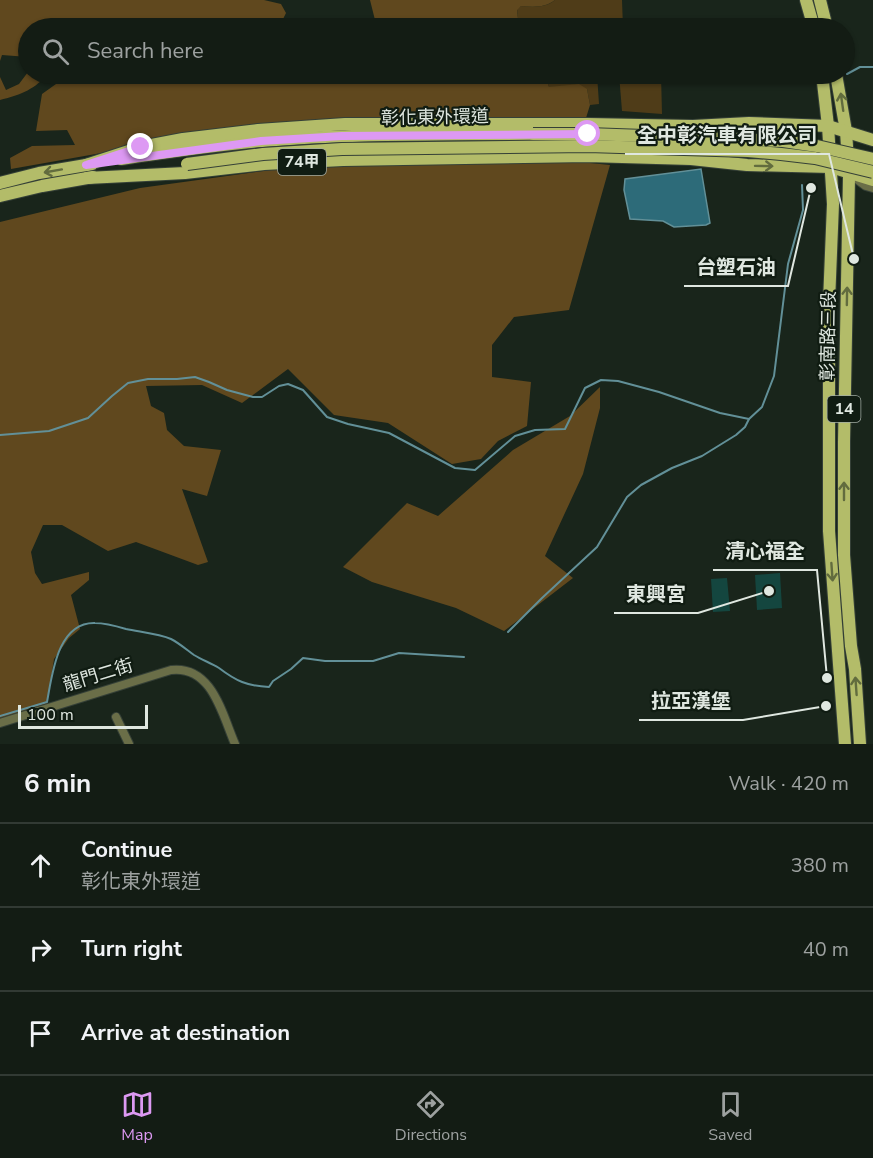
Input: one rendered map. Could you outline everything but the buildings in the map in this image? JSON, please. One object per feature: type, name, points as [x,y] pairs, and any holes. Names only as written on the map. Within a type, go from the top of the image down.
[{"type":"main road","points":[[806,0],[811,18]]},
{"type":"main road","points":[[820,0],[824,18]]},
{"type":"main road","name":"彰南路三段","points":[[823,84],[833,204],[829,302],[829,531],[844,744]]},
{"type":"main road","name":"彰南路三段","points":[[838,84],[846,131],[849,172],[844,555],[860,744]]},
{"type":"main road","name":"74甲","points":[[86,165],[141,147],[183,139],[258,130],[345,124],[706,125],[749,123],[828,126]]},
{"type":"main road","points":[[828,126],[873,140]]},
{"type":"main road","name":"彰化東外環道","points":[[0,198],[23,184],[86,165],[261,141],[342,136],[588,134],[748,139],[817,146],[873,159]]},
{"type":"main road","name":"彰化東外環道","points":[[0,183],[23,184],[87,178],[263,154],[342,149],[588,146],[748,151],[815,158],[873,172]]},
{"type":"main road","name":"74甲","points":[[87,178],[185,173],[264,164],[343,159],[518,156],[706,160],[747,165],[831,167]]},
{"type":"main road","points":[[831,167],[873,180]]},
{"type":"main road","name":"74甲","points":[[0,178],[23,184]]},
{"type":"street","points":[[846,131],[873,134]]},
{"type":"street","points":[[849,172],[866,185],[873,187]]},
{"type":"street","name":"龍門二街","points":[[0,723],[171,670],[182,669],[204,680],[219,706],[235,744]]},
{"type":"street","points":[[116,717],[129,744]]},
{"type":"shaded area","points":[[0,0],[264,0],[281,4],[286,13],[284,18],[18,18],[18,56],[2,55],[0,61]]},
{"type":"shaded area","points":[[370,0],[555,0],[543,6],[521,6],[517,10],[518,18],[374,18]]},
{"type":"shaded area","points":[[555,0],[622,0],[623,18],[518,18],[517,9],[521,6],[535,7]]},
{"type":"shaded area","points":[[0,77],[6,90],[19,84],[37,84],[25,92],[0,100]]},
{"type":"shaded area","points":[[56,84],[548,84],[549,87],[579,84],[587,89],[590,105],[586,118],[444,118],[124,149],[11,169],[10,158],[32,146],[75,145],[67,130],[36,131],[42,94]]},
{"type":"shaded area","points":[[548,84],[598,84],[599,104],[590,105],[587,89],[549,87]]},
{"type":"shaded area","points":[[620,84],[661,84],[662,114],[622,111]]},
{"type":"shaded area","points":[[540,158],[610,165],[569,310],[514,317],[492,345],[492,377],[531,382],[527,426],[498,441],[481,459],[452,464],[388,423],[334,415],[288,369],[242,403],[202,385],[146,386],[151,406],[164,413],[167,430],[184,446],[221,450],[207,496],[182,489],[208,562],[198,565],[136,542],[108,551],[62,525],[43,525],[31,552],[35,573],[42,584],[89,572],[89,580],[71,595],[80,629],[69,638],[54,659],[46,711],[0,727],[0,222],[140,188],[293,167]]},
{"type":"shaded area","points":[[600,387],[600,408],[583,474],[545,556],[573,578],[504,631],[456,608],[372,582],[343,567],[407,503],[438,516],[513,450],[570,416]]},
{"type":"water","points":[[701,169],[710,223],[674,227],[663,221],[630,219],[624,190],[625,179]]},
{"type":"waterway","points":[[855,70],[860,67],[873,67]]},
{"type":"waterway","points":[[0,435],[49,431],[88,418],[128,383],[148,379],[195,377],[227,390],[253,397],[262,397],[279,386],[288,384],[303,390],[327,417],[389,433],[455,468],[475,470],[515,436],[535,430],[565,429],[585,388],[601,380],[618,381],[720,413],[749,419],[762,407],[774,376],[788,264],[803,210],[802,185]]},
{"type":"waterway","points":[[508,632],[597,547],[627,497],[641,485],[672,468],[702,456],[736,435],[745,427],[749,419]]},
{"type":"waterway","points":[[0,716],[47,702],[54,665],[64,641],[72,631],[82,625],[95,623],[171,639],[236,679],[248,684],[269,687],[273,681],[303,658],[325,661],[373,661],[399,653],[464,657]]},
{"type":"place","name":"台塑石油","points":[[811,188]]},
{"type":"place","name":"全中彰汽車有限公司","points":[[854,259]]},
{"type":"place","name":"東興宮","points":[[769,591]]},
{"type":"place","name":"清心福全","points":[[827,678]]},
{"type":"place","name":"拉亞漢堡","points":[[826,706]]},
{"type":"route","points":[[141,147],[86,165],[261,141],[342,136],[588,134]]}]
